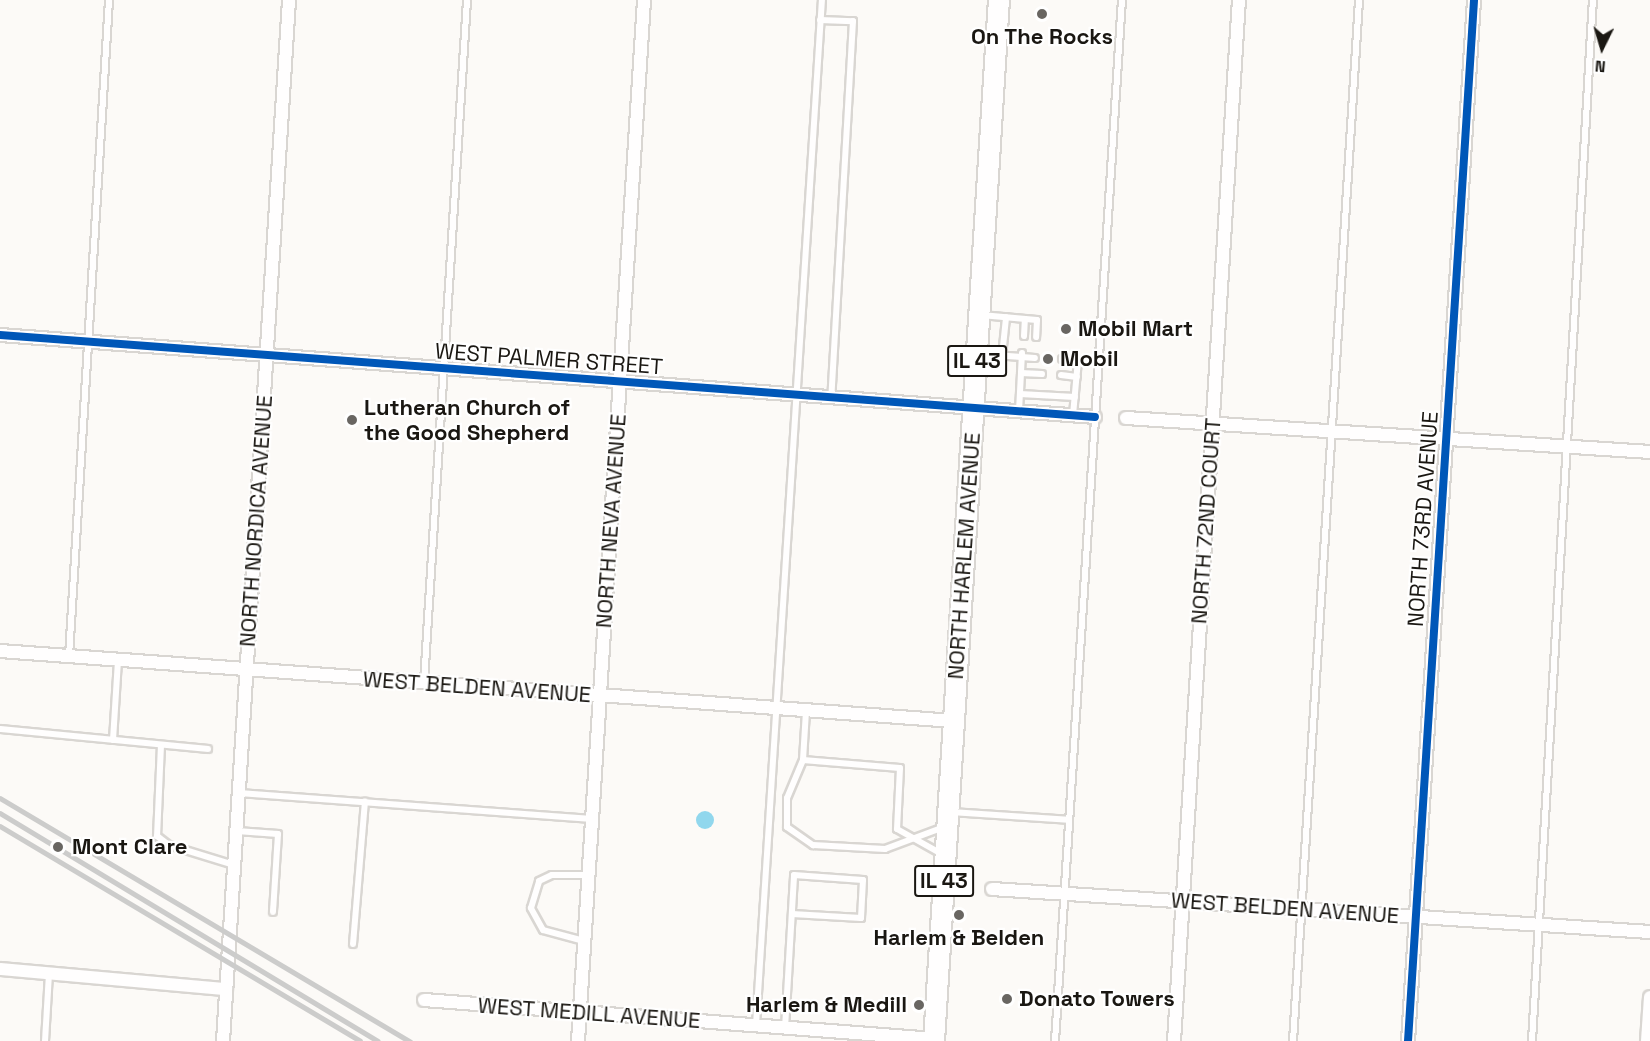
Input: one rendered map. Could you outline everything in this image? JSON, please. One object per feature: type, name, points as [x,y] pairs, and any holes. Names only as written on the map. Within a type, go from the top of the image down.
[{"type":"main road","name":"NORTH HARLEM AVENUE","points":[[934,1040],[999,0]]},
{"type":"street","name":"NORTH NORDICA AVENUE","points":[[223,1041],[289,0]]},
{"type":"street","name":"NORTH NEVA AVENUE","points":[[578,1041],[644,0]]},
{"type":"street","name":"NORTH 72ND COURT","points":[[1174,1041],[1239,0]]},
{"type":"street","name":"NORTH 73RD AVENUE","points":[[1408,1041],[1474,0]]},
{"type":"street","name":"WEST PALMER STREET","points":[[0,335],[1095,417]]},
{"type":"street","points":[[1126,418],[1650,452]]},
{"type":"street","name":"WEST BELDEN AVENUE","points":[[0,651],[600,697],[954,721]]},
{"type":"street","name":"WEST BELDEN AVENUE","points":[[992,889],[1650,932]]},
{"type":"street","points":[[0,969],[226,988]]},
{"type":"street","points":[[1647,1041],[1650,997]]},
{"type":"street","name":"WEST MEDILL AVENUE","points":[[424,1000],[756,1025],[871,1038],[934,1040]]},
{"type":"lane","points":[[69,656],[109,0]]},
{"type":"lane","points":[[424,683],[467,0]]},
{"type":"lane","points":[[756,1025],[822,0]]},
{"type":"lane","points":[[1055,1041],[1122,0]]},
{"type":"lane","points":[[1293,1041],[1359,0]]},
{"type":"lane","points":[[1532,1041],[1593,0]]},
{"type":"lane","points":[[820,20],[853,21],[831,398]]},
{"type":"lane","points":[[980,315],[1037,320],[1036,337]]},
{"type":"lane","points":[[1002,356],[1006,317]]},
{"type":"lane","points":[[1024,336],[1025,319]]},
{"type":"lane","points":[[977,353],[1035,357]]},
{"type":"lane","points":[[1019,412],[1022,355]]},
{"type":"lane","points":[[1062,359],[1078,360],[1073,415]]},
{"type":"lane","points":[[1021,373],[1042,374]]},
{"type":"lane","points":[[1061,375],[1077,377]]},
{"type":"lane","points":[[1020,394],[1075,397]]},
{"type":"lane","points":[[113,740],[118,660]]},
{"type":"lane","points":[[806,711],[803,760],[787,798],[787,827],[813,845],[885,849],[917,836],[948,819],[1069,820]]},
{"type":"lane","points":[[0,729],[208,749]]},
{"type":"lane","points":[[161,745],[157,836],[170,845],[234,865]]},
{"type":"lane","points":[[803,760],[900,768],[897,829],[917,836],[945,856]]},
{"type":"lane","points":[[239,793],[592,819]]},
{"type":"lane","points":[[353,944],[365,802]]},
{"type":"lane","points":[[236,831],[278,834],[273,912]]},
{"type":"lane","points":[[584,941],[543,930],[531,908],[535,888],[547,877],[589,875]]},
{"type":"lane","points":[[785,1028],[794,875],[863,880],[861,918],[792,914]]},
{"type":"lane","points":[[45,1041],[49,973]]},
{"type":"water","points":[[705,811],[711,814],[714,820],[711,826],[705,829],[699,826],[696,820],[699,814]]},
{"type":"railway","points":[[0,798],[410,1041]]},
{"type":"railway","points":[[0,813],[378,1041]]},
{"type":"railway","points":[[0,826],[360,1041]]},
{"type":"cycle path","points":[[1408,1041],[1474,0]]},
{"type":"cycle path","points":[[0,335],[1095,417]]},
{"type":"place","name":"On The Rocks","points":[[1042,14]]},
{"type":"place","name":"Mobil Mart","points":[[1066,329]]},
{"type":"place","name":"Mobil","points":[[1048,359]]},
{"type":"place","name":"Lutheran Church of the Good Shepherd","points":[[352,420]]},
{"type":"place","name":"Mont Clare","points":[[58,847]]},
{"type":"place","name":"Harlem & Belden","points":[[959,915]]},
{"type":"place","name":"Donato Towers","points":[[1007,999]]},
{"type":"place","name":"Harlem & Medill","points":[[919,1005]]}]
